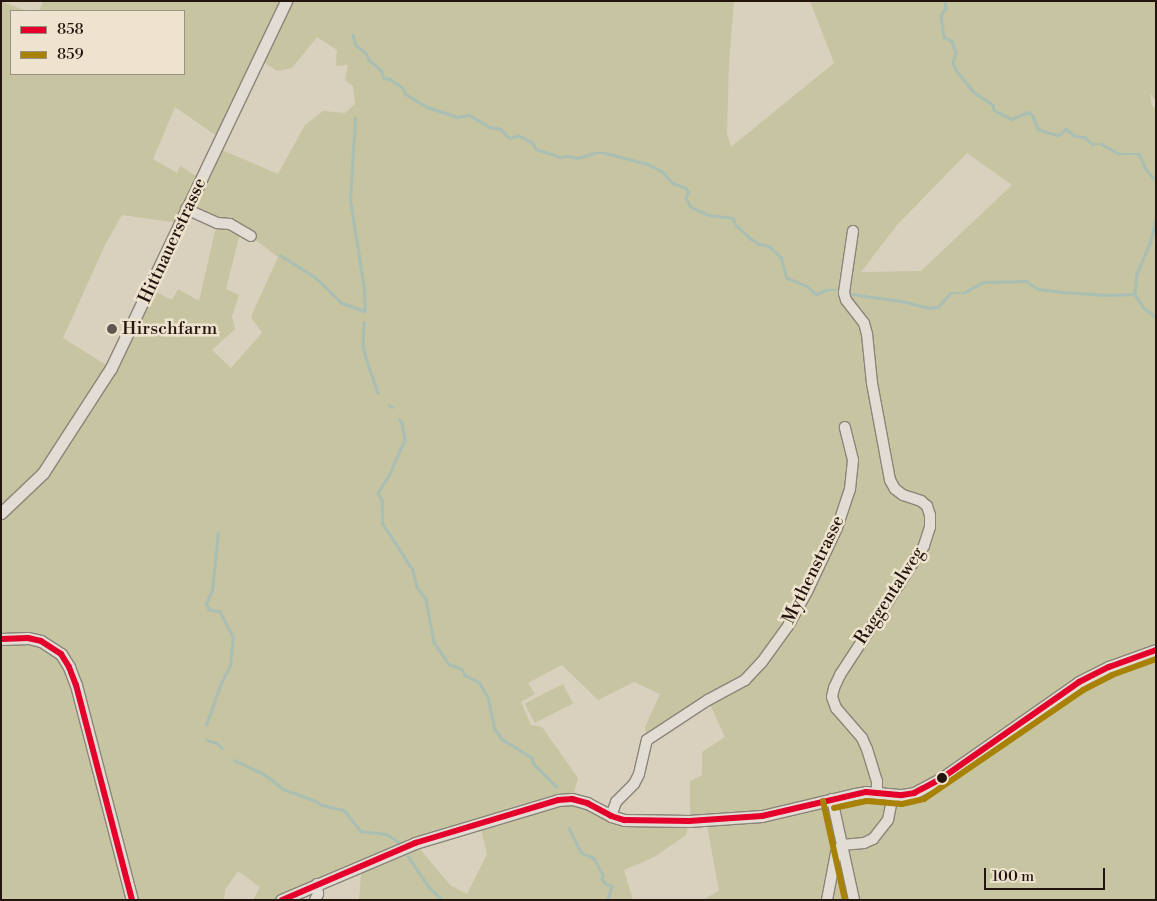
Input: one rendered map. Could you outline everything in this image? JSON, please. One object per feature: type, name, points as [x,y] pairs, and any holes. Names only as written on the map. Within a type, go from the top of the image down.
[{"type":"street","name":"Hittnauerstrasse","points":[[1,513],[43,473],[111,368],[286,1]]},
{"type":"street","points":[[186,209],[217,223],[230,224],[251,236]]},
{"type":"street","name":"Raggentalweg","points":[[853,231],[844,293],[846,300],[864,324],[867,334],[872,383],[890,480],[895,489],[903,495],[927,506],[930,515],[930,527],[924,546],[840,675],[832,697],[836,708],[862,738],[877,781],[877,794]]},
{"type":"street","name":"Mythenstrasse","points":[[611,816],[616,802],[634,784],[639,774],[647,740],[708,700],[745,680],[762,662],[788,626],[808,592],[837,528],[850,489],[853,460],[845,427]]},
{"type":"street","points":[[1,639],[23,637],[41,641],[60,654],[69,667],[76,685],[132,900]]},
{"type":"street","points":[[281,900],[415,843],[558,800],[572,799],[587,803],[611,816],[636,821],[730,820],[762,816],[855,794],[909,795],[921,791],[1079,682],[1109,666],[1156,650]]},
{"type":"street","points":[[826,900],[836,853],[842,845],[864,843],[874,839],[888,820],[893,795]]},
{"type":"street","points":[[832,799],[854,900]]},
{"type":"street","points":[[315,900],[318,894],[317,884]]},
{"type":"shaded area","points":[[1,1],[24,10],[10,10],[10,75],[185,75],[185,10],[39,10],[43,1],[734,1],[729,63],[727,133],[731,147],[834,63],[810,1],[1156,1],[1156,102],[1150,92],[1152,106],[1156,109],[1156,900],[702,900],[719,891],[706,820],[690,821],[690,781],[702,775],[702,752],[725,737],[708,700],[647,740],[645,727],[660,694],[634,682],[598,700],[562,665],[528,683],[535,694],[521,702],[531,725],[542,727],[578,778],[572,799],[611,816],[689,821],[686,835],[654,857],[624,870],[633,900],[359,900],[362,865],[281,900],[253,900],[260,887],[238,871],[225,890],[224,900],[1,900]],"holes":[[[317,37],[337,50],[336,66],[348,65],[345,80],[353,86],[355,104],[345,113],[323,111],[305,125],[278,174],[217,148],[201,179],[180,166],[177,173],[153,159],[175,107],[221,139],[259,59],[277,71],[292,68]],[[967,153],[1012,185],[921,271],[861,272],[897,225]],[[186,210],[217,223],[199,301],[178,289],[172,300],[150,289],[111,368],[63,338],[105,245],[122,215],[180,223]],[[241,229],[278,257],[251,317],[262,333],[231,368],[212,350],[235,329],[232,317],[239,295],[226,289]],[[480,825],[487,854],[467,894],[450,885],[415,843]]]},
{"type":"shaded area","points":[[563,684],[573,704],[535,723],[525,704]]},
{"type":"waterway","points":[[945,1],[946,8],[941,16],[944,37],[952,41],[956,53],[953,63],[956,70],[974,92],[993,105],[994,110],[1011,119],[1029,112],[1033,116],[1038,129],[1058,135],[1066,129],[1075,136],[1085,137],[1092,144],[1101,144],[1120,154],[1139,154],[1146,169],[1156,181]]},
{"type":"waterway","points":[[353,35],[356,45],[381,70],[384,78],[390,79],[402,87],[406,94],[427,107],[457,117],[469,115],[490,127],[501,129],[511,138],[518,135],[533,143],[536,149],[560,157],[578,158],[594,153],[605,153],[648,164],[663,172],[673,183],[686,188],[689,192],[686,198],[691,207],[709,215],[733,218],[736,225],[750,238],[759,244],[769,246],[781,257],[787,278],[807,286],[816,294],[827,290],[836,290]]},
{"type":"waterway","points":[[280,255],[315,277],[342,303],[365,311],[364,289],[350,200],[355,118]]},
{"type":"waterway","points":[[1156,218],[1151,241],[1137,274],[1135,294],[1143,307],[1156,317]]},
{"type":"waterway","points":[[852,294],[906,302],[928,308],[938,307],[950,293],[963,293],[983,282],[1026,281],[1038,289],[1062,292],[1107,295],[1135,294]]},
{"type":"waterway","points":[[364,322],[363,345],[378,393]]},
{"type":"waterway","points":[[389,405],[393,407]]},
{"type":"waterway","points":[[399,419],[402,423],[405,440],[389,476],[378,493],[382,500],[383,524],[413,570],[417,587],[426,599],[434,642],[449,664],[462,669],[465,675],[479,682],[488,697],[495,729],[502,739],[532,758],[533,763],[556,786]]},
{"type":"waterway","points":[[206,725],[221,683],[230,665],[233,638],[220,612],[209,610],[206,604],[212,590],[218,533]]},
{"type":"waterway","points":[[207,740],[217,743],[222,748]]},
{"type":"waterway","points":[[234,760],[264,774],[283,789],[314,800],[322,805],[344,810],[361,831],[387,834],[400,843]]},
{"type":"waterway","points":[[569,828],[582,853],[594,858],[603,875],[602,879],[606,884],[612,886],[608,900]]},
{"type":"waterway","points":[[408,856],[428,886],[442,900]]},
{"type":"transit line","name":"858","points":[[1,639],[28,638],[41,641],[61,654],[69,667],[76,685],[132,900]]},
{"type":"transit line","name":"858","points":[[282,900],[415,843],[558,800],[572,799],[587,803],[611,816],[624,820],[689,821],[762,816],[866,792],[902,795],[914,793],[942,778],[1079,682],[1109,667],[1156,650]]},
{"type":"transit line","name":"859","points":[[834,808],[867,801],[902,804],[924,799],[1083,690],[1112,675],[1156,659]]},
{"type":"transit line","name":"859","points":[[823,801],[845,900]]},
{"type":"place","name":"Hirschfarm","points":[[112,329]]}]
